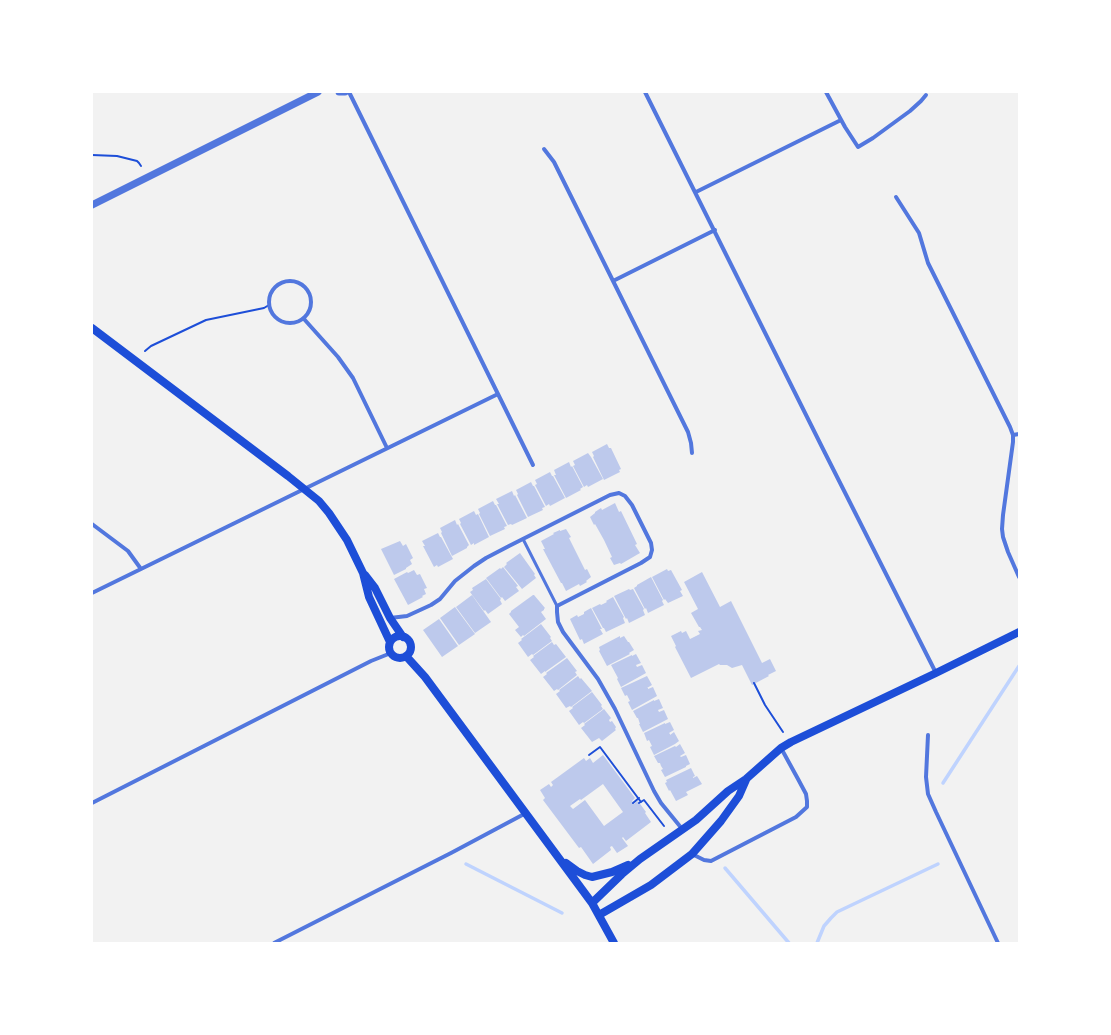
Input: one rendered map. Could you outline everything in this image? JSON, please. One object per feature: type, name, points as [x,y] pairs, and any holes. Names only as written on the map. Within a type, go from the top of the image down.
[{"type":"main road","points":[[92,328],[304,489],[330,513],[347,540],[363,573],[370,597],[390,642],[390,653],[400,658],[406,656],[410,649],[409,642],[403,637],[390,618],[375,588],[363,573]]},
{"type":"main road","points":[[592,903],[640,859],[696,820],[728,790],[746,779],[781,748],[800,737],[1019,632]]},
{"type":"main road","points":[[390,642],[396,637],[403,637]]},
{"type":"main road","points":[[406,656],[425,677],[592,903],[600,915],[614,943]]},
{"type":"main road","points":[[600,915],[650,885],[692,854],[721,821],[739,796],[746,779]]},
{"type":"main road","points":[[557,855],[577,871],[592,877],[612,872],[640,859]]},
{"type":"street","points":[[92,205],[318,92]]},
{"type":"street","points":[[339,92],[346,92]]},
{"type":"street","points":[[349,92],[533,465]]},
{"type":"street","points":[[645,92],[936,673]]},
{"type":"street","points":[[826,92],[858,147],[910,111],[926,96]]},
{"type":"street","points":[[696,192],[841,120]]},
{"type":"street","points":[[544,149],[554,162],[688,432],[692,453]]},
{"type":"street","points":[[896,197],[917,228],[928,263],[1013,435],[1002,529],[1008,552],[1019,577]]},
{"type":"street","points":[[613,281],[715,230]]},
{"type":"street","points":[[286,281],[296,281],[305,287],[311,296],[311,307],[309,313],[304,318],[295,323],[284,323],[275,317],[271,312],[269,305],[270,294],[276,286],[286,281]]},
{"type":"street","points":[[304,318],[350,372],[387,448]]},
{"type":"street","points":[[92,593],[498,394]]},
{"type":"street","points":[[1013,435],[1019,434]]},
{"type":"street","points":[[390,618],[407,616],[431,605],[440,599],[455,581],[474,566],[486,558],[523,539],[615,494],[619,493],[627,498],[651,543],[652,550],[650,557],[557,606],[558,622],[598,679],[615,709],[661,803],[683,830]]},
{"type":"street","points":[[92,524],[128,551],[141,569]]},
{"type":"street","points":[[92,803],[371,661],[390,653]]},
{"type":"street","points":[[928,735],[926,777],[928,794],[998,943]]},
{"type":"street","points":[[692,854],[704,860],[711,861],[796,817],[807,807],[806,794],[781,748]]},
{"type":"street","points":[[274,943],[526,813]]},
{"type":"lane","points":[[523,539],[557,606]]},
{"type":"path","points":[[92,155],[117,156],[137,161],[141,166]]},
{"type":"path","points":[[145,351],[151,346],[206,320],[264,308],[269,305]]},
{"type":"path","points":[[754,684],[782,732]]},
{"type":"path","points":[[588,755],[600,747],[639,798],[640,802],[644,800],[664,826]]},
{"type":"path","points":[[633,802],[639,798]]},
{"type":"building","points":[[607,444],[609,448],[611,448],[621,469],[619,470],[620,472],[604,480],[592,452]]},
{"type":"building","points":[[588,453],[603,479],[588,487],[587,485],[584,487],[573,466],[575,465],[573,461]]},
{"type":"building","points":[[569,462],[583,487],[580,489],[581,490],[566,498],[554,475],[556,475],[554,470]]},
{"type":"building","points":[[550,472],[565,498],[550,506],[549,504],[546,506],[535,485],[537,484],[535,480]]},
{"type":"building","points":[[531,482],[545,507],[542,508],[543,510],[528,517],[516,490]]},
{"type":"building","points":[[512,491],[527,518],[512,525],[508,525],[496,499]]},
{"type":"building","points":[[493,501],[507,526],[504,527],[505,529],[490,536],[478,509]]},
{"type":"building","points":[[615,503],[619,512],[621,511],[637,544],[635,545],[640,553],[621,564],[614,565],[604,540],[590,517],[601,508],[602,510]]},
{"type":"building","points":[[474,511],[476,515],[478,514],[489,537],[474,545],[474,543],[471,545],[459,519]]},
{"type":"building","points":[[455,520],[469,545],[467,548],[452,556],[440,528]]},
{"type":"building","points":[[566,529],[585,570],[587,569],[591,577],[586,581],[587,582],[580,586],[579,584],[566,591],[543,549],[545,549],[541,541],[554,534],[553,533]]},
{"type":"building","points":[[438,533],[453,559],[438,567],[437,565],[434,567],[422,541]]},
{"type":"building","points":[[400,541],[403,546],[406,544],[413,558],[410,560],[412,564],[394,575],[381,549]]},
{"type":"building","points":[[520,553],[535,574],[534,575],[536,578],[522,589],[504,567],[507,564],[506,563]]},
{"type":"building","points":[[503,567],[518,586],[516,587],[519,591],[505,601],[486,578]]},
{"type":"building","points":[[667,569],[668,571],[671,570],[682,590],[680,591],[683,596],[668,603],[665,599],[664,600],[652,577]]},
{"type":"building","points":[[414,570],[417,575],[420,574],[427,588],[424,589],[426,594],[408,605],[394,579]]},
{"type":"building","points":[[702,572],[720,607],[731,601],[762,663],[770,659],[776,671],[768,675],[769,676],[752,685],[742,665],[732,668],[727,665],[719,664],[691,678],[671,636],[681,631],[682,633],[686,631],[690,639],[700,634],[698,631],[702,630],[691,613],[698,609],[684,582]]},
{"type":"building","points":[[651,577],[664,605],[648,613],[634,588]]},
{"type":"building","points":[[486,579],[501,599],[502,604],[488,614],[470,592],[473,590],[472,588]]},
{"type":"building","points":[[629,589],[633,589],[644,609],[645,615],[629,623],[614,596]]},
{"type":"building","points":[[472,595],[491,622],[475,633],[456,607]]},
{"type":"building","points":[[533,595],[545,608],[541,612],[546,619],[521,637],[515,630],[519,627],[509,614]]},
{"type":"building","points":[[613,597],[624,617],[625,623],[606,632],[592,608],[607,602],[606,601]]},
{"type":"building","points":[[455,607],[475,634],[459,645],[440,618]]},
{"type":"building","points":[[591,608],[603,634],[584,644],[582,639],[580,640],[570,619],[577,615],[578,617],[584,614],[584,612]]},
{"type":"building","points":[[439,619],[458,646],[442,657],[423,630]]},
{"type":"building","points":[[541,624],[551,637],[550,638],[552,641],[528,657],[518,643]]},
{"type":"building","points":[[620,636],[620,638],[624,636],[634,650],[629,653],[630,654],[607,666],[599,651],[599,647]]},
{"type":"building","points":[[552,642],[554,645],[556,644],[566,657],[541,674],[530,660]]},
{"type":"building","points":[[636,654],[641,663],[636,665],[637,667],[642,665],[646,673],[621,687],[611,665]]},
{"type":"building","points":[[567,658],[577,671],[575,672],[577,675],[558,690],[557,689],[554,691],[543,677],[547,674],[546,673]]},
{"type":"building","points":[[578,676],[592,691],[571,707],[566,708],[556,694]]},
{"type":"building","points":[[647,676],[652,685],[647,688],[653,687],[657,696],[632,710],[628,702],[630,701],[627,695],[625,696],[621,688]]},
{"type":"building","points":[[592,692],[602,705],[601,706],[603,709],[579,725],[569,711]]},
{"type":"building","points":[[659,699],[663,708],[658,710],[659,712],[664,710],[668,719],[643,732],[638,718],[633,711]]},
{"type":"building","points":[[604,709],[611,718],[609,720],[610,722],[612,721],[616,727],[616,730],[602,741],[599,738],[592,742],[581,728]]},
{"type":"building","points":[[670,722],[674,730],[669,733],[670,735],[674,732],[679,741],[654,755],[650,747],[652,746],[649,740],[647,741],[644,733]]},
{"type":"building","points":[[680,744],[685,753],[680,756],[686,755],[690,764],[665,777],[661,770],[663,769],[660,763],[658,763],[654,756]]},
{"type":"building","points":[[603,755],[635,798],[632,801],[633,803],[634,804],[638,801],[651,822],[626,841],[623,837],[622,838],[628,846],[617,853],[612,846],[610,847],[611,850],[593,864],[543,800],[545,798],[540,790],[549,784],[551,787],[553,785],[551,782],[584,758],[586,761],[590,758],[593,763]],"holes":[[[603,784],[623,812],[604,826],[585,800],[573,809],[570,806]]]},
{"type":"building","points":[[691,768],[695,776],[693,778],[697,776],[702,784],[686,792],[688,795],[676,801],[665,783],[667,782],[666,780]]},
{"type":"waterway","points":[[943,783],[1019,666]]},
{"type":"waterway","points":[[466,864],[562,913]]},
{"type":"waterway","points":[[817,943],[824,926],[837,912],[938,864]]},
{"type":"waterway","points":[[725,868],[789,943]]}]
